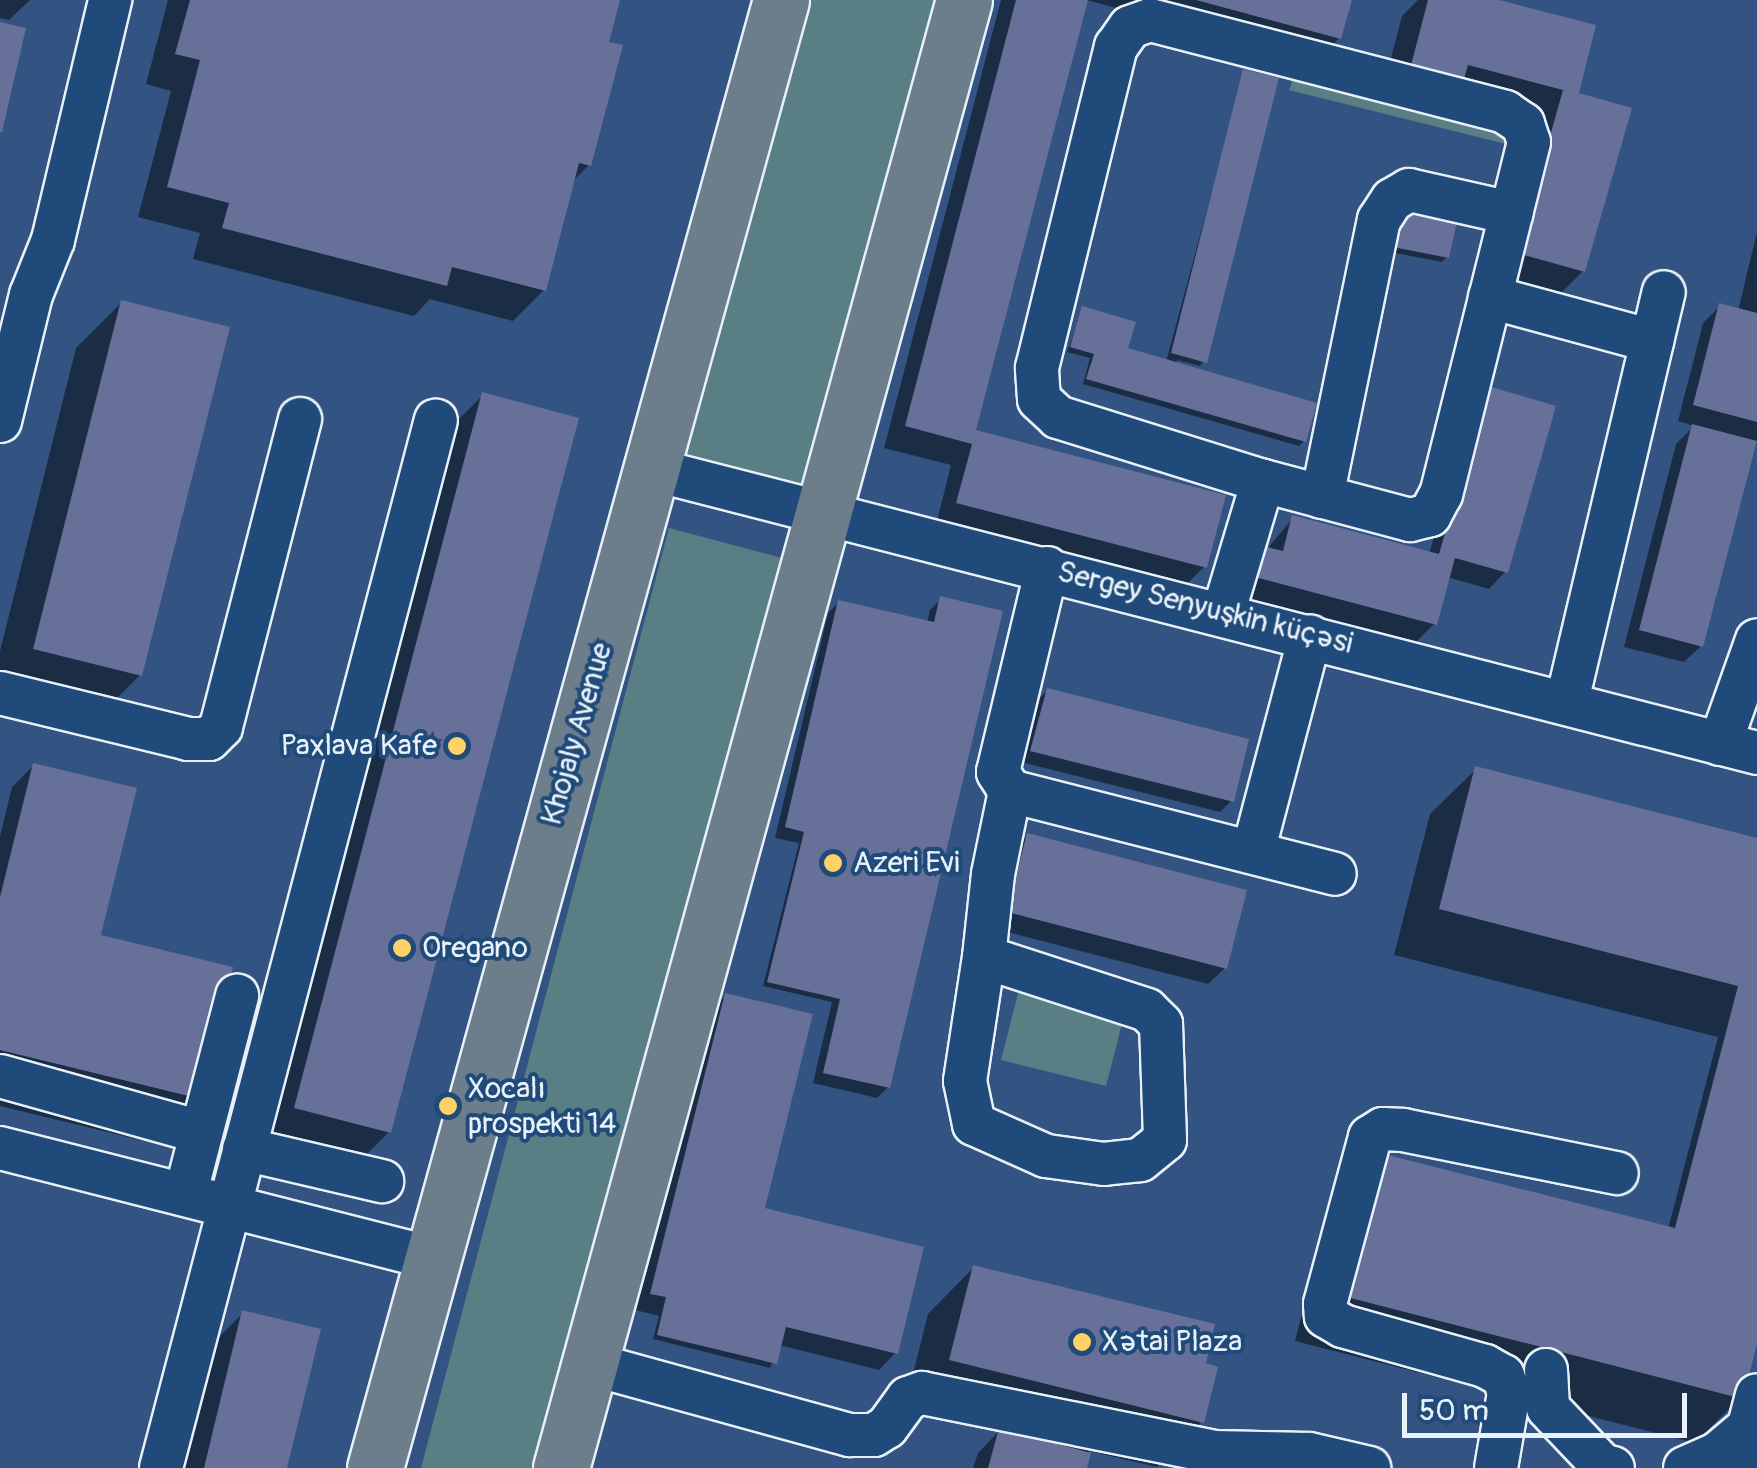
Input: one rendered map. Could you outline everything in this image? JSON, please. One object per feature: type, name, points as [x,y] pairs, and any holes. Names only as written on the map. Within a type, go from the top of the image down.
[{"type":"main road","name":"Khojaly Avenue","points":[[375,1468],[781,0]]},
{"type":"main road","points":[[561,1468],[964,0]]},
{"type":"street","points":[[0,421],[16,292],[53,240],[110,0]]},
{"type":"street","points":[[1150,20],[1505,112],[1523,124],[1529,142],[1490,297],[1441,494],[1430,515],[1410,520],[1263,482],[1058,417],[1039,399],[1037,368],[1116,46],[1130,27],[1150,20]]},
{"type":"street","points":[[1322,497],[1379,220],[1392,200],[1408,190],[1511,213]]},
{"type":"street","points":[[1566,701],[1664,292]]},
{"type":"street","points":[[1490,297],[1652,341]]},
{"type":"street","points":[[0,693],[188,740],[208,740],[221,726],[300,419]]},
{"type":"street","points":[[161,1468],[436,420]]},
{"type":"street","name":"Sergey Senyuşkin küçəsi","points":[[651,470],[1566,701],[1739,749]]},
{"type":"street","points":[[1223,614],[1263,482]]},
{"type":"street","points":[[1047,568],[998,772],[1010,791],[1335,874]]},
{"type":"street","points":[[1253,852],[1310,636]]},
{"type":"street","points":[[1739,749],[1757,640]]},
{"type":"street","points":[[984,957],[1147,1010],[1161,1024],[1165,1140],[1140,1160],[1104,1164],[1046,1156],[974,1124],[965,1081],[993,874],[1010,791]]},
{"type":"street","points":[[186,1192],[237,996]]},
{"type":"street","points":[[0,1076],[201,1132]]},
{"type":"street","points":[[1496,1468],[1509,1393],[1503,1376],[1485,1366],[1343,1326],[1326,1316],[1325,1304],[1370,1137],[1383,1129],[1403,1130],[1617,1173]]},
{"type":"street","points":[[0,1148],[186,1192],[430,1258]]},
{"type":"street","points":[[244,1149],[382,1182]]},
{"type":"street","points":[[274,1217],[294,1161]]},
{"type":"street","points":[[588,1363],[850,1435],[874,1435],[887,1427],[908,1398],[922,1394],[1214,1452],[1309,1454],[1370,1468]]},
{"type":"street","points":[[1546,1370],[1548,1408],[1603,1466],[1613,1468]]},
{"type":"street","points":[[1685,1468],[1718,1454],[1748,1430]]},
{"type":"green space","points":[[807,0],[934,0],[801,490],[683,458]]},
{"type":"green space","points":[[1297,68],[1505,120],[1510,145],[1289,90]]},
{"type":"green space","points":[[669,528],[782,558],[542,1468],[421,1468]]},
{"type":"green space","points":[[1021,982],[1126,1008],[1106,1086],[1001,1060]]},
{"type":"building","points":[[190,0],[620,0],[609,42],[623,45],[591,166],[579,163],[546,291],[452,267],[447,286],[222,228],[229,203],[167,187],[200,60],[175,54]]},
{"type":"building","points":[[1016,0],[1088,0],[976,430],[1226,495],[1207,568],[956,503],[972,444],[905,426]]},
{"type":"building","points":[[1196,0],[1352,0],[1341,39]]},
{"type":"building","points":[[1428,0],[1499,0],[1596,25],[1579,93],[1632,108],[1585,272],[1517,253],[1563,90],[1468,65],[1462,86],[1409,73]]},
{"type":"building","points":[[0,22],[26,28],[2,132],[0,132]]},
{"type":"building","points":[[1243,69],[1279,78],[1207,363],[1171,353]]},
{"type":"building","points":[[1402,202],[1459,213],[1449,258],[1393,247]]},
{"type":"building","points":[[121,300],[230,327],[142,676],[33,649]]},
{"type":"building","points":[[1719,303],[1757,313],[1757,422],[1693,405]]},
{"type":"building","points":[[1082,306],[1136,322],[1128,348],[1317,403],[1306,442],[1086,379],[1094,354],[1070,347]]},
{"type":"building","points":[[1488,386],[1556,406],[1508,573],[1455,558],[1437,625],[1247,575],[1256,544],[1283,551],[1292,515],[1439,554]]},
{"type":"building","points":[[482,392],[579,418],[391,1133],[294,1108]]},
{"type":"building","points":[[1692,424],[1757,441],[1703,647],[1639,630]]},
{"type":"building","points":[[940,596],[1003,611],[890,1088],[823,1073],[840,999],[767,982],[804,832],[785,827],[838,600],[934,622]]},
{"type":"building","points":[[1047,688],[1249,739],[1234,802],[1030,751]]},
{"type":"building","points":[[33,763],[137,788],[101,935],[233,967],[201,1099],[0,1050],[0,897]]},
{"type":"building","points":[[1475,766],[1757,838],[1757,1344],[1743,1399],[1339,1295],[1376,1152],[1675,1228],[1738,986],[1439,909]]},
{"type":"building","points":[[1027,833],[1247,890],[1227,969],[1007,912]]},
{"type":"building","points":[[725,993],[813,1014],[765,1208],[924,1247],[898,1354],[786,1327],[777,1364],[657,1335],[666,1297],[650,1294]]},
{"type":"building","name":"Xətai Plaza","points":[[973,1265],[1215,1324],[1206,1363],[1218,1367],[1204,1423],[949,1360]]},
{"type":"building","points":[[242,1310],[321,1329],[287,1468],[204,1468]]},
{"type":"building","points":[[999,1428],[1091,1453],[1087,1468],[988,1468]]},
{"type":"place","name":"Paxlava Kafe","points":[[457,746]]},
{"type":"place","name":"Azeri Evi","points":[[833,863]]},
{"type":"place","name":"Oregano","points":[[402,948]]},
{"type":"place","name":"Xocalı prospekti 14","points":[[448,1106]]},
{"type":"place","name":"Xətai Plaza","points":[[1082,1342]]}]
